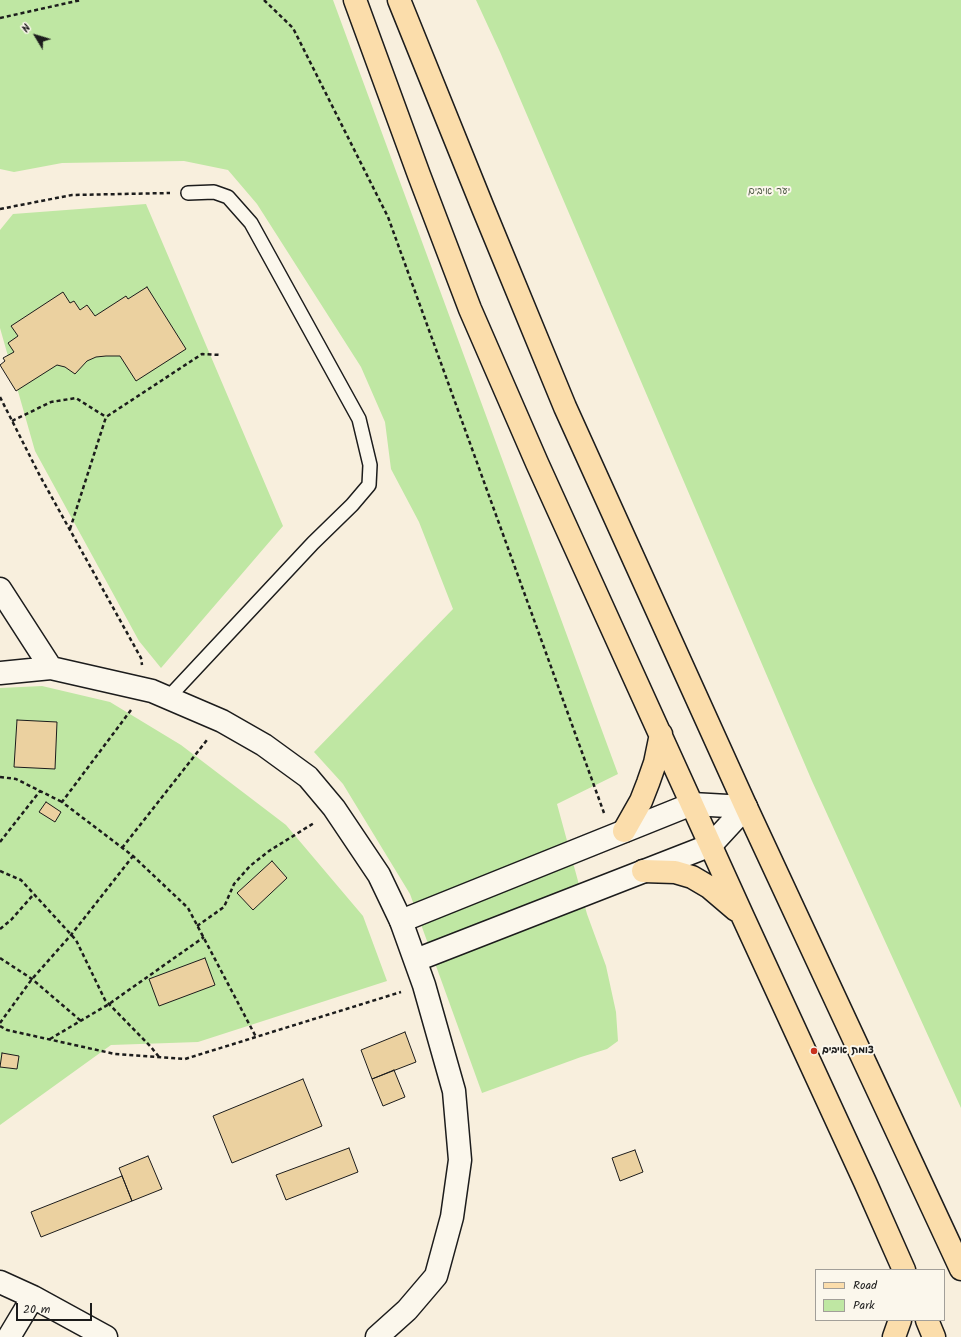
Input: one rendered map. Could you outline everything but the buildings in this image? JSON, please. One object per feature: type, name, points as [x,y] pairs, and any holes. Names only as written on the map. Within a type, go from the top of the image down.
[{"type":"main road","points":[[355,0],[470,309],[537,463],[904,1269]]},
{"type":"main road","points":[[399,0],[565,407],[746,807],[961,1269]]},
{"type":"main road","points":[[618,834],[640,801],[648,783],[655,763],[661,734]]},
{"type":"main road","points":[[643,871],[675,872],[692,878],[709,887],[743,916]]},
{"type":"main road","points":[[894,1337],[900,1321]]},
{"type":"main road","points":[[927,1321],[934,1337]]},
{"type":"street","points":[[0,589],[51,668]]},
{"type":"street","points":[[0,674],[51,668],[146,690],[222,721],[264,746],[308,777],[334,808],[379,875],[401,921],[416,960],[454,1090],[460,1160],[452,1217],[436,1276],[407,1310],[377,1337]]},
{"type":"street","points":[[401,921],[692,804],[746,807]]},
{"type":"street","points":[[416,960],[711,845],[746,807]]},
{"type":"street","points":[[0,1282],[33,1297],[106,1337]]},
{"type":"street","points":[[9,1337],[33,1297]]},
{"type":"lane","points":[[168,698],[313,543],[352,505],[369,485],[370,465],[358,419],[251,223],[228,197],[214,192],[188,193]]},
{"type":"path","points":[[0,18],[81,0]]},
{"type":"path","points":[[264,0],[293,28],[388,217],[618,834]]},
{"type":"path","points":[[0,209],[72,195],[188,193]]},
{"type":"path","points":[[70,529],[106,417],[202,354],[221,355]]},
{"type":"path","points":[[0,398],[40,476],[141,658],[146,690],[62,802]]},
{"type":"path","points":[[12,421],[51,402],[76,398],[106,417]]},
{"type":"path","points":[[122,848],[222,721]]},
{"type":"path","points":[[0,777],[16,779],[62,802],[133,856],[188,908],[256,1037]]},
{"type":"path","points":[[0,842],[40,791]]},
{"type":"path","points":[[197,926],[224,907],[234,884],[250,866],[269,851],[305,830],[334,808]]},
{"type":"path","points":[[133,856],[71,935],[32,979],[0,1025],[7,1030],[115,1054],[185,1059],[424,985]]},
{"type":"path","points":[[0,871],[21,880],[76,940],[105,1000],[159,1058]]},
{"type":"path","points":[[0,929],[12,920],[34,894]]},
{"type":"path","points":[[50,1040],[109,1004],[204,937]]},
{"type":"path","points":[[0,958],[32,979],[81,1021]]},
{"type":"green space","points":[[0,0],[333,0],[618,774],[557,804],[587,914],[606,966],[616,1012],[618,1041],[607,1049],[482,1093],[410,894],[343,784],[314,752],[453,609],[419,522],[391,469],[385,422],[361,367],[257,204],[228,170],[184,161],[62,163],[14,172],[0,169]]},
{"type":"green space","name":"יער איבים","points":[[476,0],[961,0],[961,1108],[812,781],[500,52]]},
{"type":"green space","points":[[146,204],[283,526],[161,668],[139,641],[35,451],[0,328],[0,230],[13,214]]},
{"type":"green space","points":[[42,686],[110,702],[181,745],[286,825],[363,916],[387,981],[198,1042],[111,1045],[0,1125],[0,688]]},
{"type":"place","name":"צומת איבים","points":[[814,1051]]}]
